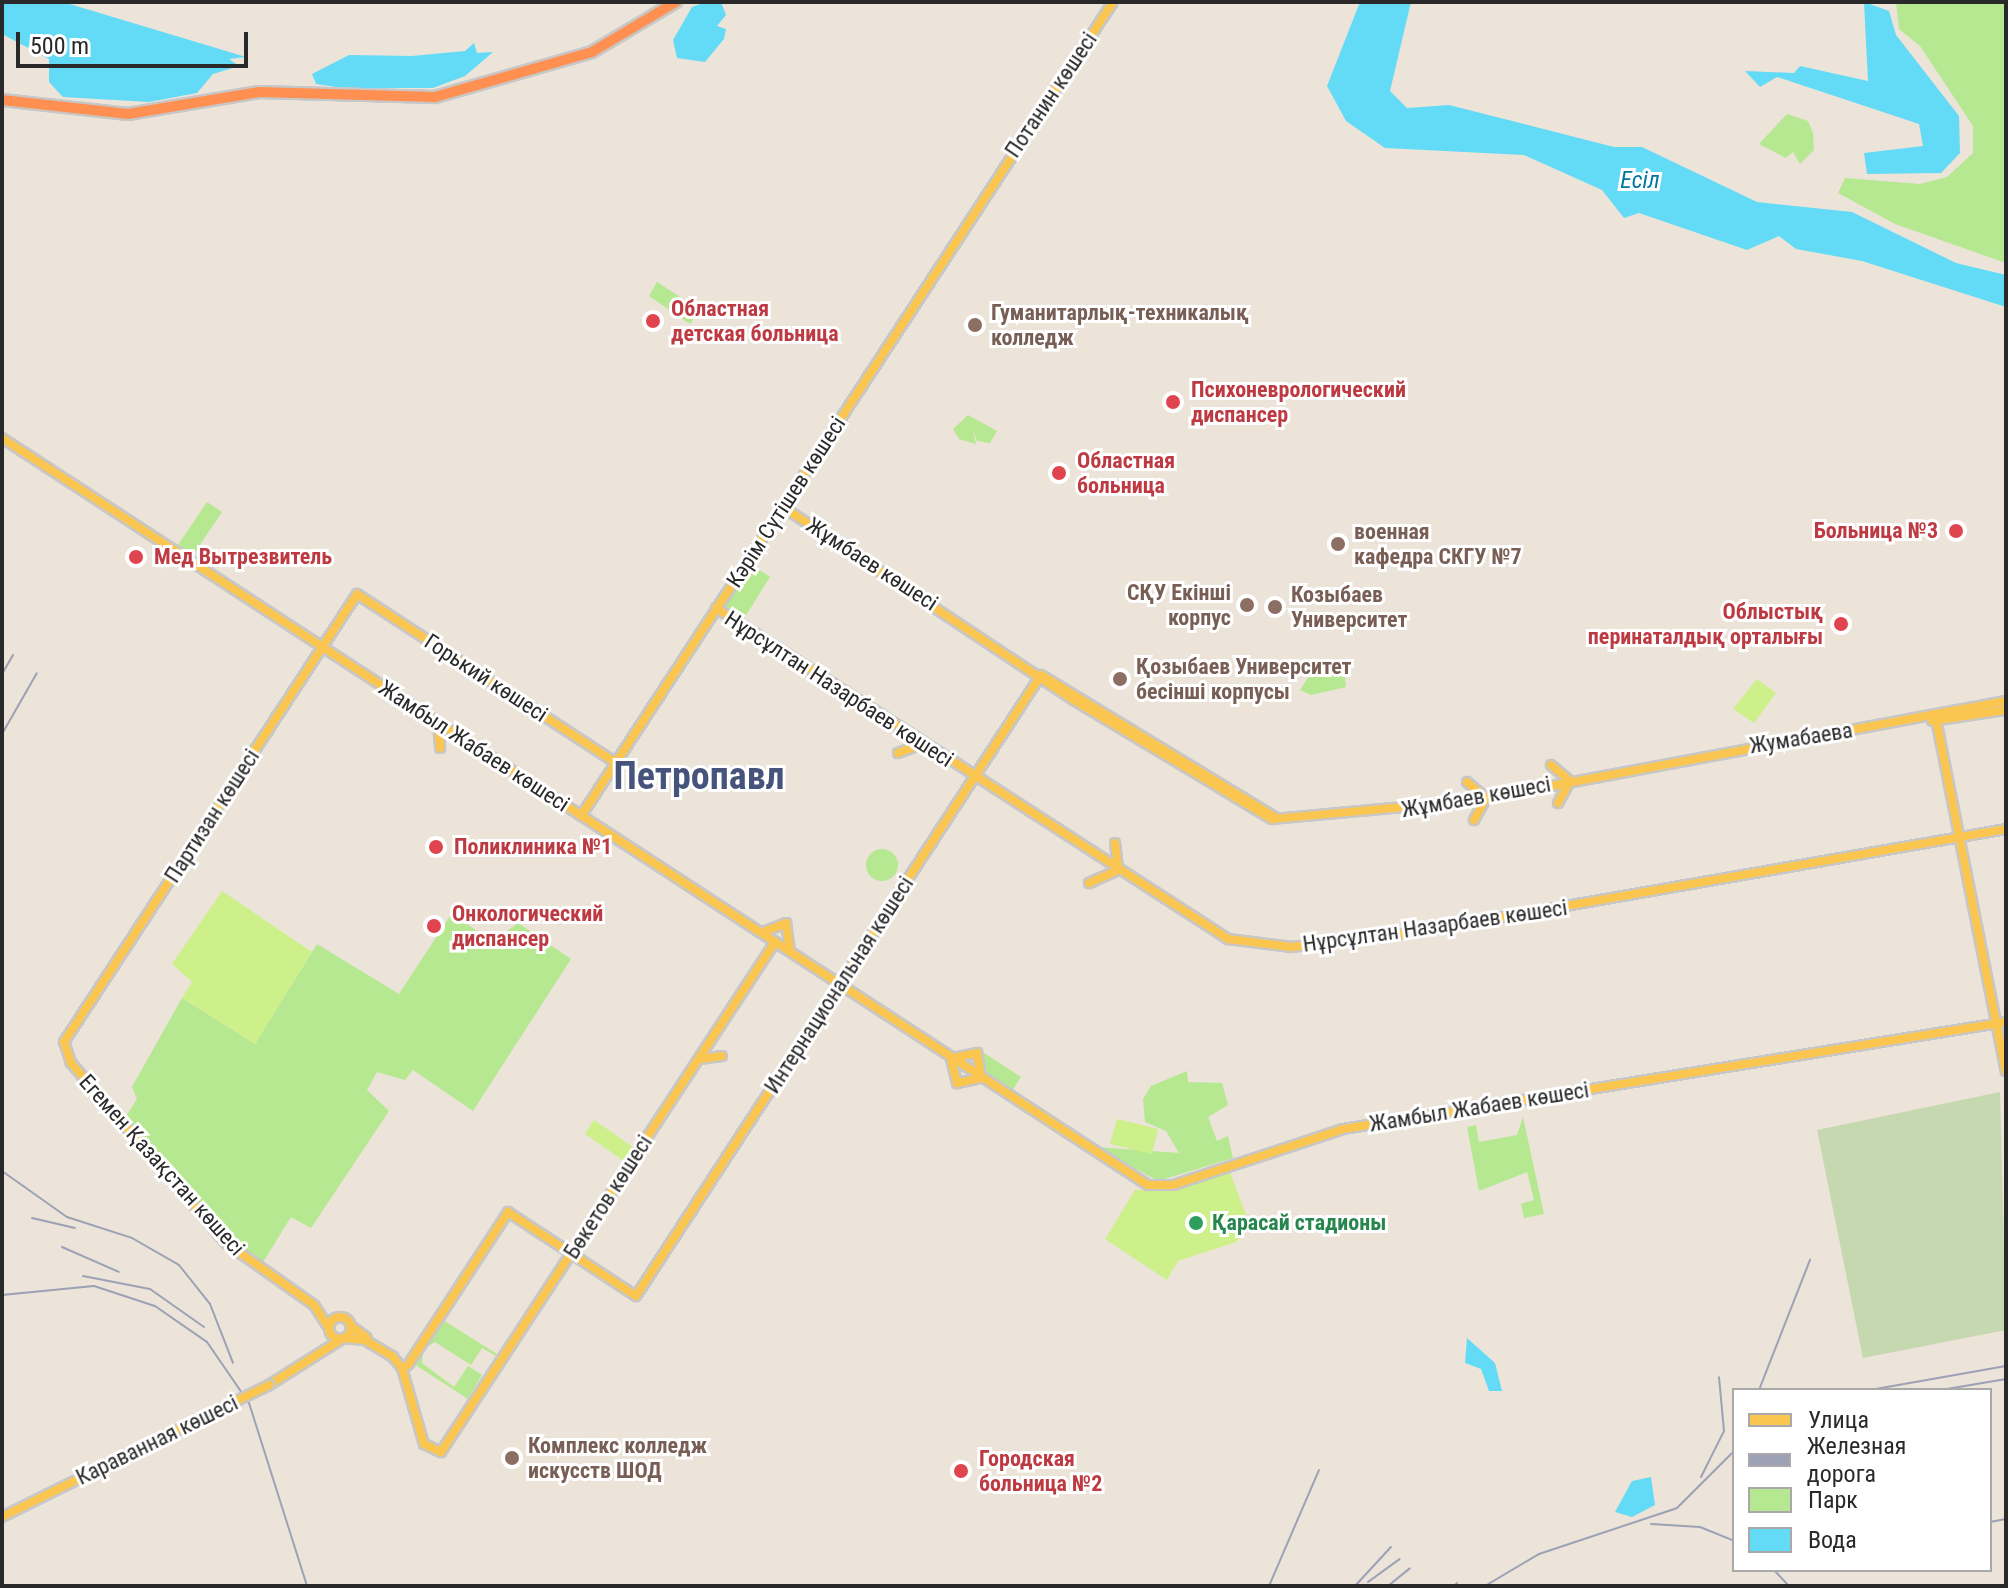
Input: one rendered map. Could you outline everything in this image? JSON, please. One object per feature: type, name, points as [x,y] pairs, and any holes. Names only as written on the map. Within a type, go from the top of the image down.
[{"type":"highway","points":[[2,100],[128,114],[266,92],[422,99],[592,52],[676,2]]},
{"type":"main road","name":"Потанин көшесі","points":[[991,188],[1113,2]]},
{"type":"main road","name":"Кәрім Сүтішев көшесі","points":[[581,816],[991,188]]},
{"type":"main road","name":"Жамбыл Жабаев көшесі","points":[[2,438],[1139,1181],[1162,1187],[1333,1131],[2001,1023]]},
{"type":"main road","name":"Жұмбаев көшесі","points":[[783,507],[1041,675],[1284,821],[1454,804],[1666,762]]},
{"type":"main road","name":"Партизан көшесі","points":[[68,1060],[67,1038],[357,594]]},
{"type":"main road","name":"Горький көшесі","points":[[357,594],[615,762]]},
{"type":"main road","name":"Нұрсұлтан Назарбаев көшесі","points":[[716,608],[1216,935],[1291,947],[1531,914],[2006,829]]},
{"type":"main road","points":[[308,637],[332,631]]},
{"type":"main road","name":"Интернациональная көшесі","points":[[571,1253],[636,1296],[1041,675]]},
{"type":"main road","points":[[1939,718],[2006,701]]},
{"type":"main road","points":[[1939,718],[2006,710]]},
{"type":"main road","points":[[1939,718],[1969,889],[2001,1023],[2006,1071]]},
{"type":"main road","name":"Жумабаева","points":[[1666,762],[1939,718]]},
{"type":"main road","points":[[436,721],[444,736],[440,748],[467,741]]},
{"type":"main road","points":[[898,753],[926,745]]},
{"type":"main road","points":[[1551,765],[1574,780],[1558,803],[1538,788],[1551,765]]},
{"type":"main road","points":[[1467,782],[1489,798],[1474,820],[1454,804],[1467,782]]},
{"type":"main road","points":[[1115,843],[1112,858],[1124,875]]},
{"type":"main road","points":[[1089,883],[1107,871],[1124,875]]},
{"type":"main road","points":[[786,923],[791,952],[766,956],[768,943],[758,931],[786,923]]},
{"type":"main road","name":"Бөкетов көшесі","points":[[392,1356],[403,1370],[426,1447],[441,1452],[775,942]]},
{"type":"main road","points":[[977,1053],[984,1080],[957,1083],[948,1057],[977,1053]]},
{"type":"main road","points":[[696,1062],[722,1056]]},
{"type":"main road","name":"Егемен Қазақстан көшесі","points":[[68,1060],[236,1253],[314,1305],[329,1329],[343,1338]]},
{"type":"main road","points":[[408,1365],[508,1212],[571,1253]]},
{"type":"main road","points":[[314,1305],[341,1317],[408,1365]]},
{"type":"main road","points":[[312,1363],[329,1329],[341,1317]]},
{"type":"main road","name":"Караванная көшесі","points":[[2,1517],[312,1363],[343,1338],[351,1326]]},
{"type":"main road","points":[[343,1338],[363,1339],[408,1365]]},
{"type":"green space","points":[[1896,2],[2006,2],[2006,263],[1895,224],[1838,193],[1845,178],[1920,184],[1947,177],[1973,153],[1973,126],[1920,46],[1899,29]]},
{"type":"green space","points":[[1787,114],[1808,121],[1813,133],[1814,150],[1800,164],[1793,152],[1786,158],[1759,144]]},
{"type":"green space","points":[[657,282],[700,310],[690,324],[649,296]]},
{"type":"green space","points":[[968,415],[997,431],[990,443],[977,441],[973,430],[976,444],[959,439],[953,429]]},
{"type":"green space","points":[[207,502],[222,512],[193,555],[178,545]]},
{"type":"green space","points":[[751,564],[770,577],[743,620],[723,607]]},
{"type":"green space","points":[[1320,659],[1343,659],[1346,687],[1311,695],[1300,690]]},
{"type":"green space","points":[[1757,679],[1776,693],[1754,723],[1733,709]]},
{"type":"green space","points":[[882,849],[894,853],[898,865],[894,877],[882,881],[870,877],[866,865],[870,853]]},
{"type":"green space","points":[[222,891],[312,952],[255,1044],[182,998],[192,982],[172,964]]},
{"type":"green space","points":[[452,913],[492,942],[518,923],[571,959],[473,1111],[413,1070],[405,1080],[377,1072],[367,1090],[389,1111],[311,1228],[291,1217],[260,1267],[123,1121],[137,1099],[132,1087],[182,998],[255,1044],[317,944],[399,994]]},
{"type":"green space","points":[[984,1053],[1021,1077],[1012,1091],[980,1071]]},
{"type":"green space","points":[[1187,1071],[1188,1082],[1222,1083],[1228,1105],[1208,1117],[1217,1141],[1228,1136],[1233,1158],[1158,1181],[1096,1147],[1179,1153],[1166,1131],[1145,1122],[1143,1099],[1151,1086]]},
{"type":"green space","points":[[2000,1092],[2006,1330],[1863,1358],[1817,1130]]},
{"type":"green space","points":[[1523,1117],[1544,1214],[1524,1218],[1521,1204],[1534,1200],[1527,1172],[1479,1191],[1467,1127],[1476,1125],[1479,1142],[1517,1135]]},
{"type":"green space","points":[[1117,1119],[1158,1129],[1152,1154],[1110,1144]]},
{"type":"green space","points":[[594,1120],[633,1147],[624,1161],[585,1134]]},
{"type":"green space","points":[[1229,1170],[1250,1225],[1236,1242],[1178,1261],[1167,1280],[1105,1239],[1135,1190],[1174,1189]]},
{"type":"green space","points":[[443,1320],[496,1356],[482,1348],[471,1365],[435,1342],[425,1348]]},
{"type":"green space","points":[[423,1351],[422,1363],[454,1387],[468,1366],[482,1375],[468,1399],[414,1364]]},
{"type":"water","points":[[2,2],[63,2],[246,57],[229,59],[239,66],[213,74],[197,93],[149,102],[63,97],[49,82],[49,59],[2,34]]},
{"type":"water","points":[[706,2],[721,2],[726,15],[717,26],[726,29],[724,39],[705,62],[677,58],[673,40],[692,7]]},
{"type":"water","name":"Есіл","points":[[1360,2],[1411,2],[1390,91],[1407,108],[1449,105],[1614,147],[1642,147],[1757,202],[1852,212],[1956,263],[2006,275],[2006,307],[1862,261],[1796,249],[1779,236],[1747,250],[1639,213],[1624,218],[1602,190],[1524,155],[1385,148],[1346,121],[1327,86]]},
{"type":"water","points":[[1864,2],[1889,11],[1896,35],[1959,116],[1960,153],[1941,173],[1867,174],[1864,153],[1923,146],[1919,124],[1777,77],[1760,87],[1745,71],[1794,73],[1800,66],[1868,81]]},
{"type":"water","points":[[474,43],[477,53],[493,52],[465,76],[433,88],[343,88],[316,84],[312,74],[349,55],[412,56],[465,51]]},
{"type":"water","points":[[1467,1338],[1495,1363],[1502,1391],[1489,1391],[1481,1369],[1465,1363]]},
{"type":"water","points":[[1651,1477],[1655,1505],[1632,1517],[1615,1512],[1632,1481]]},
{"type":"waterway","name":"Есіл","points":[[1700,195],[1747,210]]},
{"type":"railway","points":[[2,674],[13,655]]},
{"type":"railway","points":[[2,734],[37,673]]},
{"type":"railway","points":[[2,1171],[67,1217],[132,1238],[179,1265],[210,1304],[233,1363]]},
{"type":"railway","points":[[32,1218],[75,1228]]},
{"type":"railway","points":[[62,1247],[119,1272]]},
{"type":"railway","points":[[1760,1388],[1810,1260]]},
{"type":"railway","points":[[83,1276],[150,1289],[204,1327]]},
{"type":"railway","points":[[2,1295],[94,1286],[155,1306],[207,1342],[249,1403],[307,1586]]},
{"type":"railway","points":[[1881,1388],[2006,1366]]},
{"type":"railway","points":[[1701,1477],[1724,1431],[1719,1377]]},
{"type":"railway","points":[[1953,1388],[2006,1379]]},
{"type":"railway","points":[[1485,1586],[1539,1554],[1677,1508],[1732,1453]]},
{"type":"railway","points":[[1269,1586],[1319,1470]]},
{"type":"railway","points":[[1992,1522],[2006,1519]]},
{"type":"railway","points":[[1651,1524],[1700,1527],[1732,1540]]},
{"type":"railway","points":[[1355,1586],[1391,1547]]},
{"type":"railway","points":[[1368,1582],[1400,1559]]},
{"type":"railway","points":[[1388,1586],[1410,1568]]},
{"type":"railway","points":[[1776,1572],[1789,1586]]},
{"type":"railway","points":[[1454,1586],[1457,1583]]},
{"type":"place","name":"Областная детская больница","points":[[653,321]]},
{"type":"place","name":"Гуманитарлық-техникалық колледж","points":[[975,325]]},
{"type":"place","name":"Психоневрологический диспансер","points":[[1173,402]]},
{"type":"place","name":"Областная больница","points":[[1059,473]]},
{"type":"place","name":"Больница №3","points":[[1956,531]]},
{"type":"place","name":"военная кафедра СКГУ №7","points":[[1338,544]]},
{"type":"place","name":"Мед Вытрезвитель","points":[[136,557]]},
{"type":"place","name":"СҚУ Екінші корпус","points":[[1247,605]]},
{"type":"place","name":"Козыбаев Университет","points":[[1275,607]]},
{"type":"place","name":"Облыстық перинаталдық орталығы","points":[[1841,624]]},
{"type":"place","name":"Қозыбаев Университет бесінші корпусы","points":[[1120,679]]},
{"type":"place","name":"Поликлиника №1","points":[[436,847]]},
{"type":"place","name":"Онкологический диспансер","points":[[434,926]]},
{"type":"place","name":"Қарасай стадионы","points":[[1196,1223]]},
{"type":"place","name":"Комплекс колледж искусств ШОД","points":[[512,1458]]},
{"type":"place","name":"Городская больница №2","points":[[961,1471]]},
{"type":"district","name":"Петропавл","points":[[699,777]]}]
